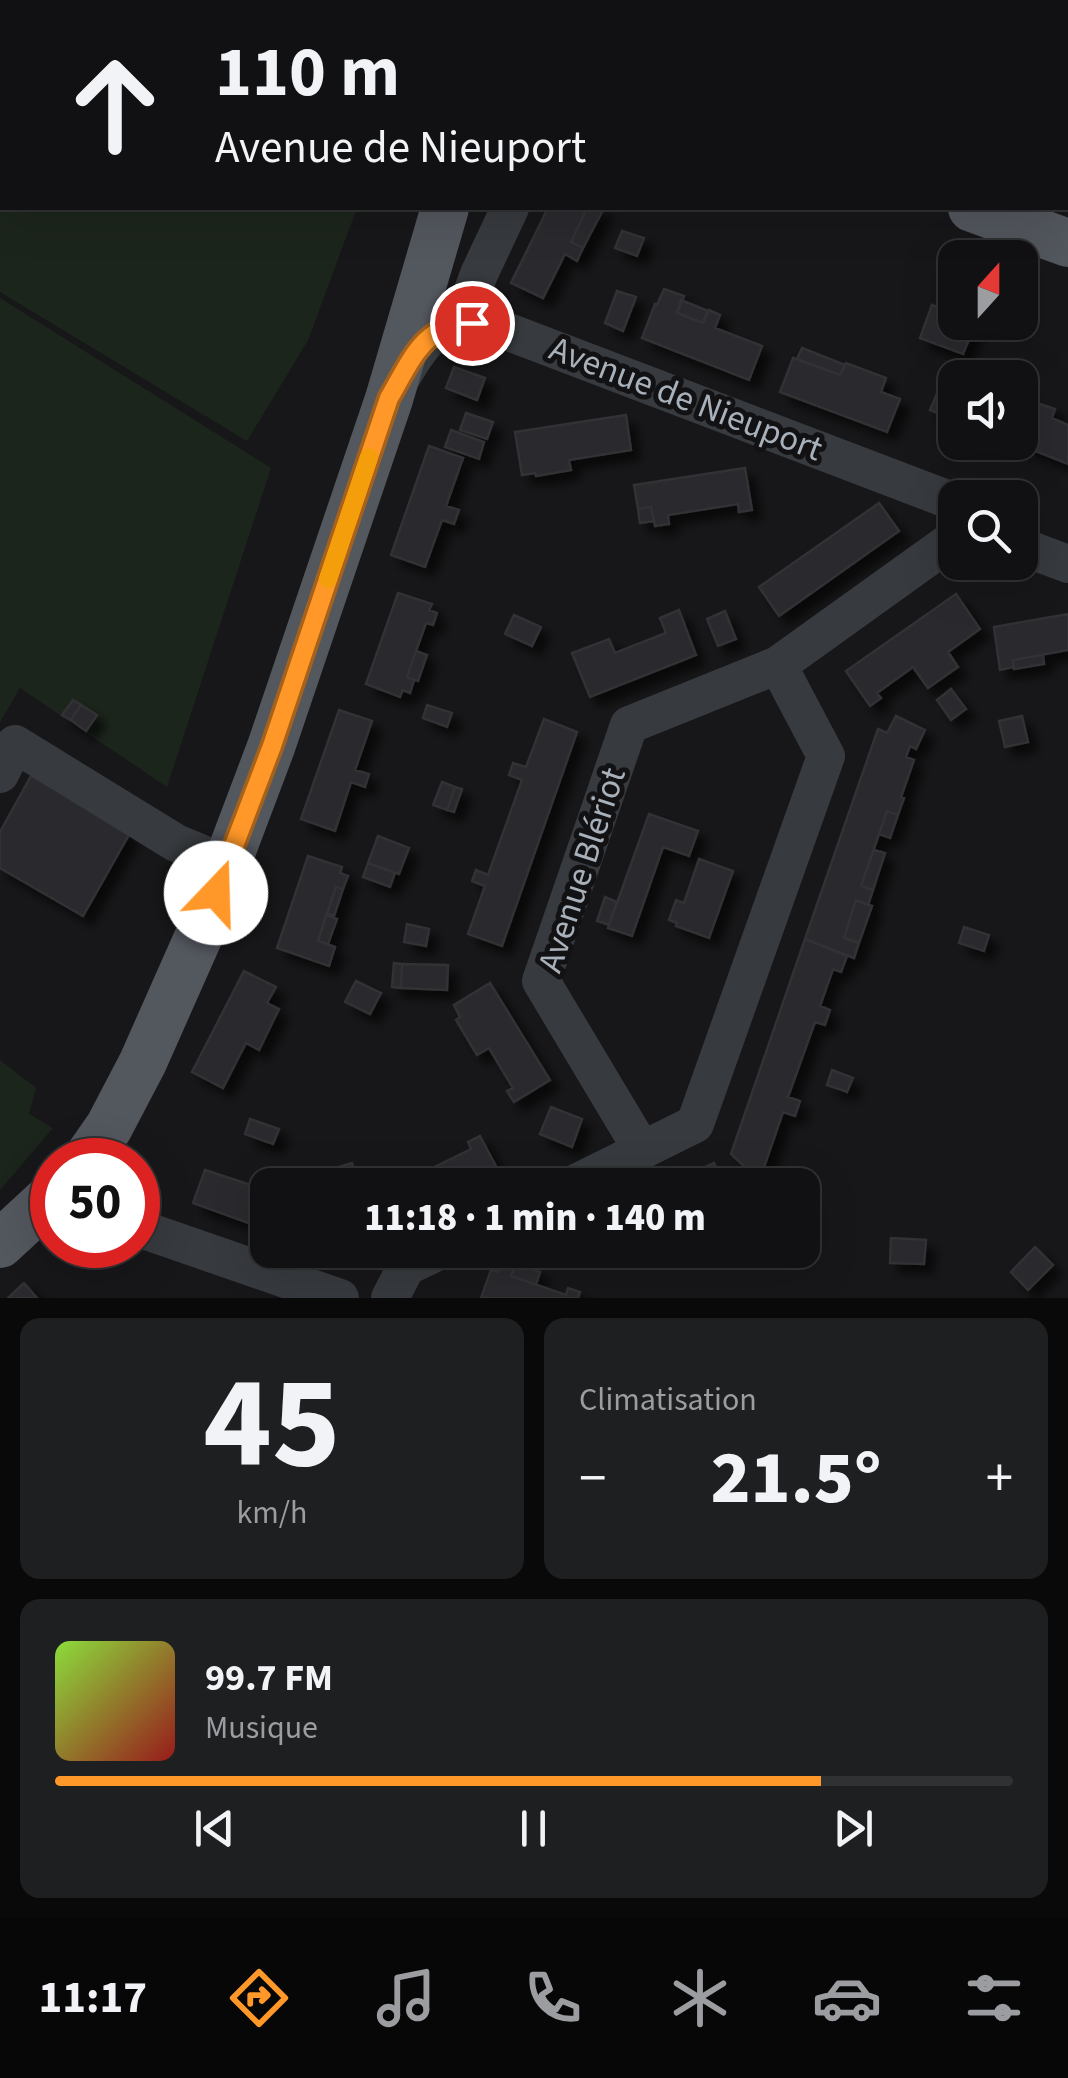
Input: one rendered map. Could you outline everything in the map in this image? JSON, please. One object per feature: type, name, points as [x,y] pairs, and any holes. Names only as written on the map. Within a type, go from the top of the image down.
[{"type":"main road","points":[[101,1138],[143,1062],[205,922],[272,746],[389,398],[443,210]]},
{"type":"main road","points":[[389,398],[434,301],[466,210]]},
{"type":"main road","points":[[977,210],[1068,243]]},
{"type":"main road","points":[[1044,210],[1068,220]]},
{"type":"main road","points":[[0,1244],[30,1216]]},
{"type":"street","points":[[389,398],[424,341],[441,329],[461,323],[509,210]]},
{"type":"street","name":"Avenue de Nieuport","points":[[461,323],[493,326],[938,496]]},
{"type":"street","points":[[1038,533],[1068,544]]},
{"type":"street","name":"Avenue Blériot","points":[[642,1150],[541,980],[628,726],[778,665],[938,552]]},
{"type":"street","points":[[1038,553],[1068,564]]},
{"type":"street","points":[[606,1168],[695,1124],[826,756],[778,665]]},
{"type":"street","points":[[0,774],[15,744],[176,843],[227,864]]},
{"type":"street","points":[[160,1236],[340,1298]]},
{"type":"street","points":[[390,1298],[405,1268]]},
{"type":"shaded area","points":[[0,210],[356,210],[308,340],[247,441],[0,292]]},
{"type":"shaded area","points":[[0,298],[271,468],[167,787],[20,688],[0,722]]},
{"type":"shaded area","points":[[0,1060],[36,1088],[29,1114],[53,1128],[44,1138],[30,1138],[30,1155],[0,1190]]},
{"type":"building","points":[[547,210],[586,210],[571,242],[583,248],[577,261],[565,254],[543,298],[511,283]]},
{"type":"building","points":[[586,210],[603,210],[583,248],[571,242]]},
{"type":"building","points":[[622,231],[644,238],[637,256],[615,248]]},
{"type":"building","points":[[664,289],[684,296],[677,313],[703,323],[709,310],[720,315],[715,328],[762,346],[749,380],[642,338]]},
{"type":"building","points":[[617,291],[636,297],[623,331],[605,323]]},
{"type":"building","points":[[681,300],[708,311],[703,323],[677,313]]},
{"type":"building","points":[[932,305],[938,307],[938,340],[969,340],[963,354],[920,338]]},
{"type":"building","points":[[802,348],[845,365],[840,375],[797,359]]},
{"type":"building","points":[[793,358],[840,375],[846,363],[886,378],[881,392],[900,399],[887,432],[780,392]]},
{"type":"building","points":[[454,367],[485,378],[477,400],[446,388]]},
{"type":"building","points":[[938,391],[938,413],[930,410]]},
{"type":"building","points":[[1038,403],[1055,409],[1052,418],[1068,425],[1068,464],[1038,452]]},
{"type":"building","points":[[466,413],[493,422],[487,439],[460,430]]},
{"type":"building","points":[[626,415],[631,450],[569,460],[571,470],[522,475],[515,432]]},
{"type":"building","points":[[451,430],[484,442],[479,459],[445,447]]},
{"type":"building","points":[[429,446],[463,458],[446,506],[459,510],[454,524],[442,520],[425,567],[391,555]]},
{"type":"building","points":[[745,468],[752,510],[739,512],[738,504],[668,515],[669,524],[655,526],[651,507],[638,509],[634,485]]},
{"type":"building","points":[[879,503],[899,531],[779,616],[759,587]]},
{"type":"building","points":[[651,507],[654,521],[640,523],[638,509]]},
{"type":"building","points":[[398,593],[432,604],[429,610],[437,613],[433,625],[426,623],[407,677],[414,680],[410,693],[403,690],[400,697],[366,684]]},
{"type":"building","points":[[956,594],[980,629],[948,652],[958,667],[928,688],[913,667],[877,693],[881,698],[870,706],[846,671]]},
{"type":"building","points":[[679,610],[696,655],[590,697],[572,653],[609,639],[615,653],[666,633],[660,618]]},
{"type":"building","points":[[725,611],[736,639],[718,646],[707,619]]},
{"type":"building","points":[[1068,614],[1068,650],[1013,660],[1013,667],[1000,670],[994,627]]},
{"type":"building","points":[[514,615],[541,627],[532,646],[505,634]]},
{"type":"building","points":[[416,651],[427,655],[418,681],[407,677]]},
{"type":"building","points":[[1043,655],[1044,664],[1014,669],[1013,660]]},
{"type":"building","points":[[951,689],[966,709],[951,720],[937,700]]},
{"type":"building","points":[[73,700],[81,705],[71,720],[62,715]]},
{"type":"building","points":[[81,705],[97,715],[86,731],[71,720]]},
{"type":"building","points":[[427,705],[452,713],[447,727],[423,718]]},
{"type":"building","points":[[339,710],[372,721],[355,770],[369,774],[365,787],[351,782],[335,831],[301,819]]},
{"type":"building","points":[[896,716],[925,730],[916,749],[910,746],[906,757],[914,760],[901,797],[904,798],[898,815],[887,811],[861,886],[873,890],[868,905],[856,900],[844,938],[859,943],[854,958],[805,939],[878,729],[887,733]]},
{"type":"building","points":[[1022,716],[1028,742],[1005,747],[999,721]]},
{"type":"building","points":[[544,719],[577,732],[502,946],[468,934],[485,886],[472,881],[476,870],[488,875],[522,780],[509,775],[513,763],[526,767]]},
{"type":"building","points":[[31,776],[130,833],[83,916],[0,868],[0,832]]},
{"type":"building","points":[[442,782],[455,787],[447,810],[433,805]]},
{"type":"building","points":[[455,787],[462,789],[454,812],[447,810]]},
{"type":"building","points":[[887,811],[898,815],[890,838],[879,834]]},
{"type":"building","points":[[649,814],[698,831],[689,856],[663,847],[632,936],[608,928]]},
{"type":"building","points":[[378,836],[409,848],[399,874],[368,863]]},
{"type":"building","points":[[874,850],[885,853],[873,890],[861,886]]},
{"type":"building","points":[[308,856],[342,867],[340,873],[348,876],[343,889],[336,887],[318,941],[335,947],[329,966],[277,948]]},
{"type":"building","points":[[699,859],[733,871],[709,938],[669,920],[676,900],[684,903]]},
{"type":"building","points":[[368,863],[395,873],[390,887],[363,877]]},
{"type":"building","points":[[336,887],[343,889],[334,916],[327,913]]},
{"type":"building","points":[[605,897],[617,902],[609,925],[597,921]]},
{"type":"building","points":[[856,900],[872,906],[859,943],[844,938]]},
{"type":"building","points":[[326,915],[337,919],[328,944],[318,941]]},
{"type":"building","points":[[407,924],[429,929],[426,946],[404,942]]},
{"type":"building","points":[[964,927],[989,935],[984,951],[959,943]]},
{"type":"building","points":[[805,939],[847,956],[841,972],[833,969],[820,1006],[830,1010],[825,1025],[815,1022],[788,1097],[800,1101],[795,1116],[783,1112],[764,1168],[746,1168],[731,1154]]},
{"type":"building","points":[[394,963],[402,964],[401,988],[392,987]]},
{"type":"building","points":[[402,964],[448,965],[447,990],[401,988]]},
{"type":"building","points":[[244,971],[276,987],[267,1003],[279,1009],[259,1050],[246,1043],[223,1088],[192,1072]]},
{"type":"building","points":[[356,981],[381,993],[370,1014],[345,1002]]},
{"type":"building","points":[[490,983],[550,1080],[514,1102],[507,1091],[513,1088],[489,1048],[477,1055],[456,1020],[460,1017],[454,1005]]},
{"type":"building","points":[[832,1070],[853,1078],[847,1092],[827,1085]]},
{"type":"building","points":[[551,1107],[582,1119],[572,1147],[540,1134]]},
{"type":"building","points":[[250,1119],[279,1129],[273,1144],[245,1134]]},
{"type":"building","points":[[480,1136],[497,1168],[432,1168],[471,1149],[468,1142]]},
{"type":"building","points":[[205,1170],[250,1185],[250,1224],[193,1203]]},
{"type":"building","points":[[891,1238],[926,1240],[924,1264],[890,1263]]},
{"type":"building","points":[[1035,1247],[1053,1265],[1028,1290],[1011,1272]]},
{"type":"building","points":[[500,1268],[511,1268],[511,1276],[566,1295],[568,1288],[580,1292],[578,1298],[481,1298],[491,1270],[498,1272]]},
{"type":"building","points":[[514,1268],[540,1272],[536,1285],[511,1276]]},
{"type":"building","points":[[24,1283],[37,1298],[8,1298]]},
{"type":"slow traffic","points":[[328,579],[369,457]]},
{"type":"route","points":[[216,893],[272,746],[389,398],[431,334],[452,325],[472,323]]}]
